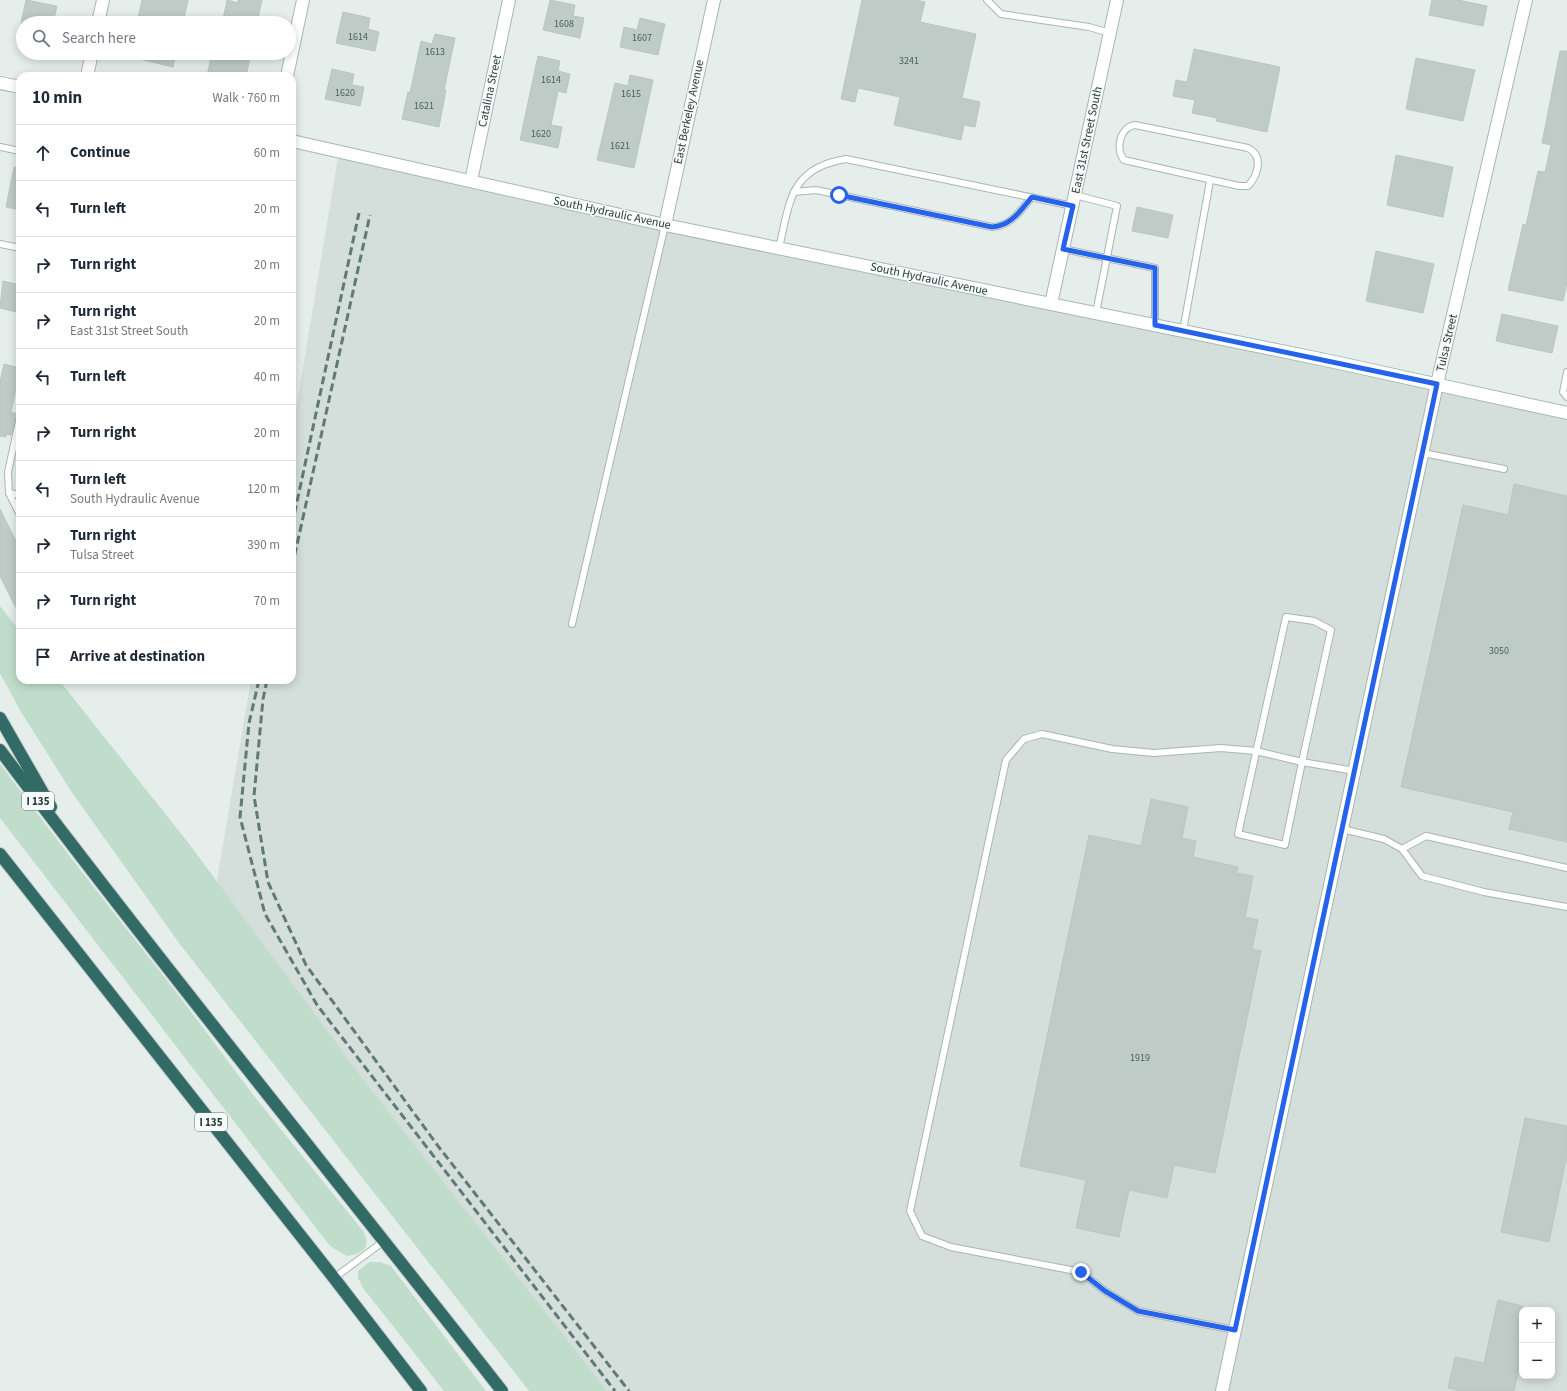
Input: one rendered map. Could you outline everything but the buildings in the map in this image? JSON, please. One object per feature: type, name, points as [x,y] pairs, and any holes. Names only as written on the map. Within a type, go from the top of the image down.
[{"type":"highway","points":[[0,718],[76,851]]},
{"type":"highway","name":"I 135","points":[[0,750],[76,851],[502,1391]]},
{"type":"highway","name":"I 135","points":[[0,854],[334,1278],[421,1391]]},
{"type":"street","points":[[100,16],[103,0]]},
{"type":"street","points":[[296,33],[303,0]]},
{"type":"street","name":"Catalina Street","points":[[471,181],[509,0]]},
{"type":"street","name":"East Berkeley Avenue","points":[[665,224],[714,0]]},
{"type":"street","name":"East 31st Street South","points":[[1051,304],[1117,0]]},
{"type":"street","name":"Tulsa Street","points":[[1222,1391],[1437,384],[1526,0]]},
{"type":"street","points":[[88,72],[90,60]]},
{"type":"street","points":[[288,72],[290,60]]},
{"type":"street","points":[[0,83],[16,86]]},
{"type":"street","name":"South Hydraulic Avenue","points":[[296,142],[665,224],[1567,412]]},
{"type":"lane","points":[[987,0],[1001,14],[1089,27],[1110,33]]},
{"type":"lane","points":[[1136,125],[1248,148],[1254,151],[1257,156],[1258,164],[1256,173],[1248,186],[1210,181],[1124,160],[1121,156],[1119,147],[1124,130],[1130,126],[1136,125]]},
{"type":"lane","points":[[0,147],[16,149]]},
{"type":"lane","points":[[779,248],[790,198],[802,177],[818,167],[832,161],[846,159],[1032,197],[1074,200],[1117,206],[1096,313]]},
{"type":"lane","points":[[1183,331],[1210,181]]},
{"type":"lane","points":[[794,192],[816,190],[992,227],[1002,226],[1016,217],[1032,197]]},
{"type":"lane","points":[[572,624],[665,224]]},
{"type":"lane","points":[[0,244],[16,247]]},
{"type":"lane","points":[[1063,249],[1155,268],[1155,325]]},
{"type":"lane","points":[[1567,372],[1563,392],[1567,397]]},
{"type":"lane","points":[[16,435],[8,472],[9,493],[16,507]]},
{"type":"lane","points":[[1423,453],[1504,469]]},
{"type":"lane","points":[[9,493],[16,494]]},
{"type":"lane","points":[[1286,617],[1314,621],[1331,630],[1302,762],[1285,845],[1238,834],[1286,617]]},
{"type":"lane","points":[[1235,1330],[1138,1311],[1105,1291],[1081,1272],[951,1247],[922,1236],[910,1211],[1006,760],[1024,739],[1042,734],[1112,749],[1154,753],[1220,748],[1256,751],[1302,762],[1354,771]]},
{"type":"lane","points":[[1342,829],[1384,839],[1402,849],[1422,876],[1484,892],[1567,908]]},
{"type":"lane","points":[[1402,849],[1426,836],[1567,868]]},
{"type":"lane","points":[[334,1278],[384,1241]]},
{"type":"shaded area","points":[[339,152],[1567,413],[1567,1391],[577,1391],[215,891],[250,684],[296,684],[296,409]]},
{"type":"green space","points":[[0,606],[16,626],[16,684],[62,684],[190,845],[362,1078],[607,1391],[529,1391],[179,943],[71,791],[21,712],[0,673]]},
{"type":"green space","points":[[0,764],[81,871],[180,997],[254,1096],[363,1231],[367,1242],[364,1249],[358,1253],[347,1256],[330,1246],[0,818]]},
{"type":"green space","points":[[369,1262],[380,1262],[391,1266],[486,1391],[444,1391],[363,1288],[358,1278],[358,1271]]},
{"type":"railway","points":[[296,506],[359,213]]},
{"type":"railway","points":[[296,549],[370,215]]},
{"type":"railway","points":[[258,684],[249,723],[240,817],[265,914],[317,1005],[615,1391]]},
{"type":"railway","points":[[266,684],[263,699],[254,796],[268,882],[306,965],[438,1146],[629,1391]]},
{"type":"route","points":[[839,195],[992,227],[1002,226],[1016,217],[1032,197],[1073,206],[1063,249],[1155,268],[1155,325],[1437,384],[1235,1330],[1138,1311],[1105,1291],[1081,1272]]}]
